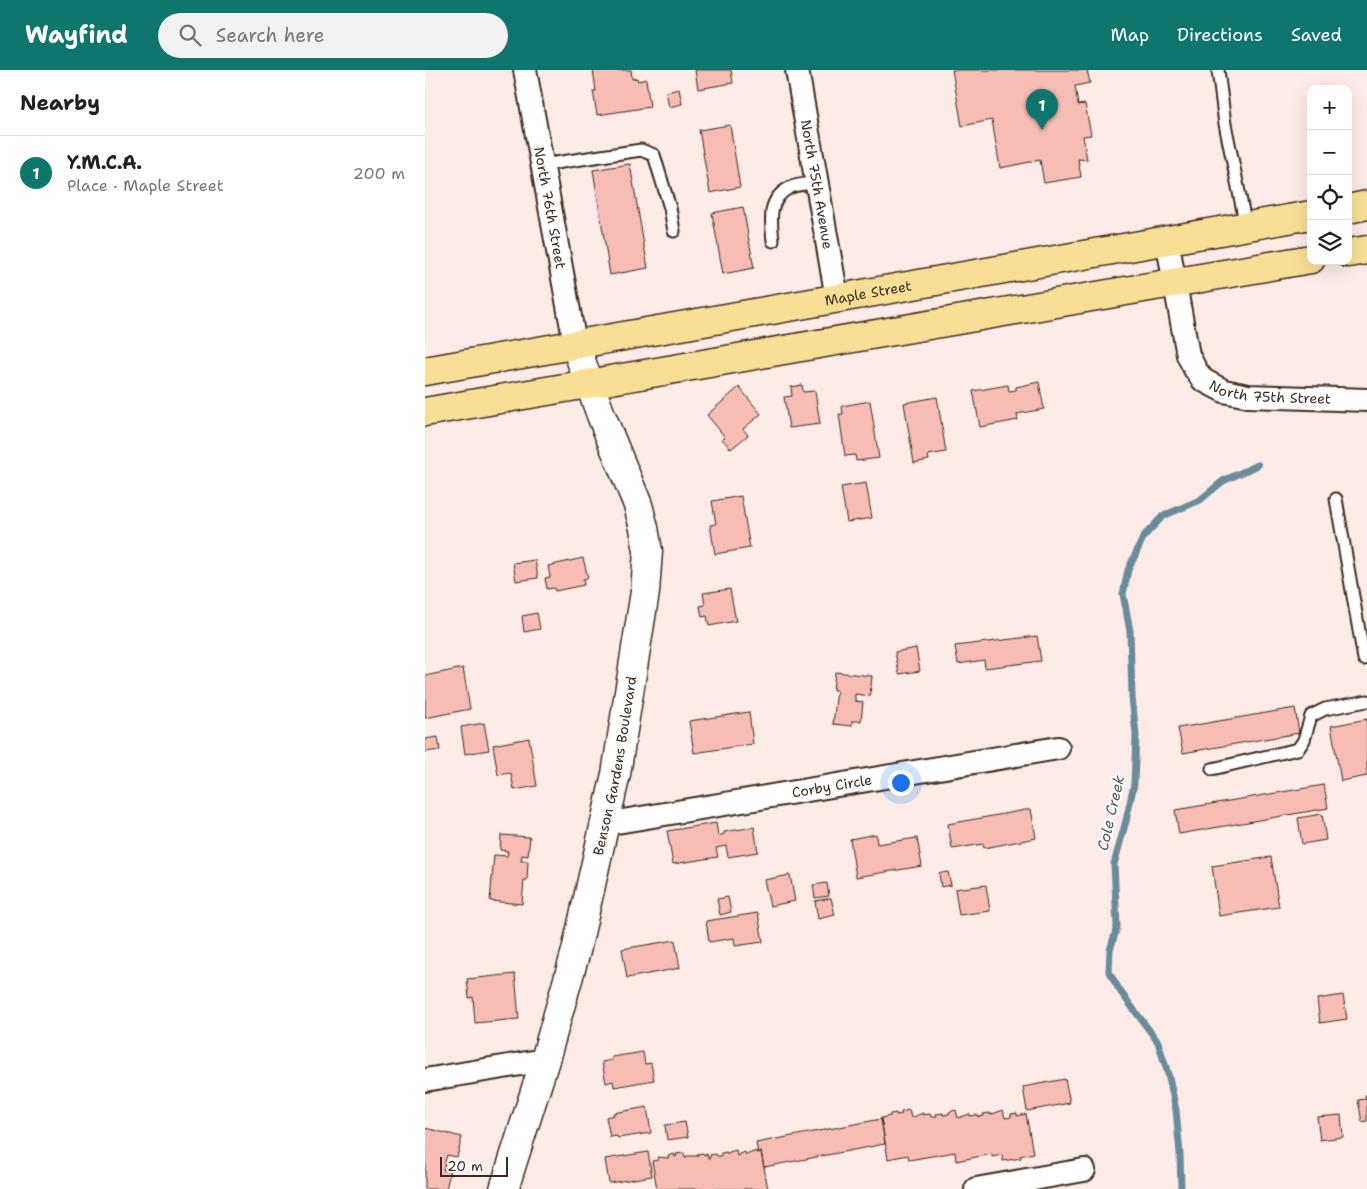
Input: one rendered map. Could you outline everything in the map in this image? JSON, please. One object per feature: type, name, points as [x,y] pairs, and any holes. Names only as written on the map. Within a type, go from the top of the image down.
[{"type":"main road","points":[[1352,207],[1367,205]]},
{"type":"main road","name":"Maple Street","points":[[425,371],[1307,216]]},
{"type":"main road","points":[[1352,252],[1367,250]]},
{"type":"main road","points":[[425,412],[1307,260]]},
{"type":"street","name":"North 76th Street","points":[[525,70],[575,344]]},
{"type":"street","name":"North 75th Avenue","points":[[797,70],[837,298]]},
{"type":"street","name":"North 75th Street","points":[[1167,240],[1189,355],[1195,369],[1203,380],[1224,392],[1248,396],[1367,400]]},
{"type":"street","name":"Benson Gardens Boulevard","points":[[504,1189],[545,1060],[576,951],[605,824],[616,774],[642,611],[648,551],[638,505],[575,344]]},
{"type":"street","name":"Corby Circle","points":[[605,824],[1058,748]]},
{"type":"street","points":[[425,1080],[545,1060]]},
{"type":"street","points":[[975,1189],[1084,1170]]},
{"type":"lane","points":[[1217,70],[1225,124],[1246,226]]},
{"type":"lane","points":[[542,165],[641,150],[654,155],[670,208],[674,231]]},
{"type":"lane","points":[[773,241],[770,216],[777,198],[790,188],[816,183]]},
{"type":"lane","points":[[1336,499],[1364,659],[1367,658]]},
{"type":"lane","points":[[1212,769],[1298,749],[1305,740],[1311,716],[1325,709],[1367,701]]},
{"type":"building","points":[[593,70],[631,70],[632,79],[637,78],[638,81],[646,79],[650,107],[597,115],[593,91],[596,91]]},
{"type":"building","points":[[695,70],[731,70],[733,83],[698,89]]},
{"type":"building","points":[[952,70],[1087,70],[1090,83],[1075,86],[1078,105],[1085,104],[1091,135],[1083,136],[1087,160],[1078,159],[1081,177],[1044,183],[1040,160],[1000,168],[992,120],[962,126]]},
{"type":"building","points":[[679,89],[682,104],[669,107],[666,92]]},
{"type":"building","points":[[730,125],[740,187],[710,193],[699,130]]},
{"type":"building","points":[[630,164],[648,268],[610,275],[593,170]]},
{"type":"building","points":[[743,207],[754,268],[723,274],[712,213]]},
{"type":"building","points":[[1039,382],[1044,409],[1017,414],[1018,420],[980,427],[973,391],[1008,385],[1009,391],[1016,390],[1016,387]]},
{"type":"building","points":[[802,385],[803,392],[815,391],[820,424],[789,428],[784,397],[792,396],[791,387]]},
{"type":"building","points":[[739,387],[761,414],[743,429],[748,435],[731,449],[722,439],[725,437],[707,415]]},
{"type":"building","points":[[937,397],[946,452],[928,455],[929,460],[914,463],[904,403]]},
{"type":"building","points":[[870,401],[879,458],[856,461],[855,455],[845,456],[839,414],[843,414],[842,406]]},
{"type":"building","points":[[866,483],[872,518],[847,522],[841,487]]},
{"type":"building","points":[[741,496],[750,548],[715,554],[710,525],[716,524],[712,501]]},
{"type":"building","points":[[583,558],[588,578],[583,579],[584,585],[555,591],[554,588],[547,589],[545,578],[550,577],[548,566]]},
{"type":"building","points":[[535,560],[538,578],[516,581],[513,563]]},
{"type":"building","points":[[730,589],[736,621],[709,626],[707,616],[702,617],[700,606],[705,605],[703,593]]},
{"type":"building","points":[[537,613],[540,629],[524,632],[522,616]]},
{"type":"building","points":[[1037,636],[1041,661],[985,668],[984,660],[958,664],[955,646]]},
{"type":"building","points":[[916,648],[920,671],[899,674],[895,652]]},
{"type":"building","points":[[463,668],[470,709],[425,718],[425,676]]},
{"type":"building","points":[[835,672],[872,676],[870,696],[855,694],[855,701],[863,702],[861,721],[852,721],[852,726],[833,724],[837,690],[833,690]]},
{"type":"building","points":[[1295,708],[1299,733],[1183,753],[1178,728]]},
{"type":"building","points":[[749,712],[753,744],[694,753],[689,721]]},
{"type":"building","points":[[1367,719],[1367,776],[1341,781],[1331,726]]},
{"type":"building","points":[[484,723],[489,750],[465,754],[461,727]]},
{"type":"building","points":[[438,737],[440,750],[425,752],[425,739]]},
{"type":"building","points":[[529,738],[537,786],[514,790],[511,773],[498,775],[493,745]]},
{"type":"building","points":[[1324,785],[1328,808],[1179,834],[1175,810]]},
{"type":"building","points":[[1031,809],[1036,838],[984,848],[983,844],[952,849],[948,824]]},
{"type":"building","points":[[1322,814],[1326,840],[1302,844],[1298,818]]},
{"type":"building","points":[[716,823],[718,836],[724,834],[724,832],[754,827],[758,852],[728,857],[726,846],[716,848],[718,857],[673,864],[667,831]]},
{"type":"building","points":[[876,834],[877,844],[917,838],[922,866],[856,877],[850,839]]},
{"type":"building","points":[[501,835],[530,837],[528,856],[522,855],[521,861],[528,861],[527,880],[524,880],[522,904],[490,901],[494,855],[507,856],[508,851],[500,850]]},
{"type":"building","points":[[1271,857],[1279,907],[1219,916],[1212,866]]},
{"type":"building","points":[[948,872],[951,885],[941,887],[939,873]]},
{"type":"building","points":[[790,875],[795,901],[770,906],[764,880]]},
{"type":"building","points":[[827,883],[829,896],[815,898],[813,885]]},
{"type":"building","points":[[986,885],[990,911],[959,915],[955,889]]},
{"type":"building","points":[[728,897],[731,912],[720,915],[717,899]]},
{"type":"building","points":[[831,898],[835,915],[818,919],[815,901]]},
{"type":"building","points":[[758,913],[763,942],[735,946],[734,938],[709,942],[706,921]]},
{"type":"building","points":[[675,940],[680,968],[627,978],[622,949]]},
{"type":"building","points":[[515,974],[519,1019],[475,1023],[473,997],[469,998],[467,979]]},
{"type":"building","points":[[1343,995],[1347,1019],[1320,1023],[1317,999]]},
{"type":"building","points":[[643,1052],[645,1064],[651,1063],[654,1080],[614,1087],[613,1081],[606,1083],[602,1062],[612,1060],[612,1057]]},
{"type":"building","points":[[1065,1079],[1070,1103],[1027,1111],[1023,1087]]},
{"type":"building","points":[[1365,1095],[1367,1095],[1367,1121],[1362,1122],[1358,1100],[1366,1099]]},
{"type":"building","points":[[647,1107],[651,1133],[618,1138],[617,1136],[610,1137],[606,1117],[614,1115],[613,1113]]},
{"type":"building","points":[[909,1110],[911,1118],[923,1113],[923,1115],[930,1114],[931,1117],[937,1116],[936,1114],[949,1114],[949,1112],[956,1110],[958,1118],[970,1114],[970,1116],[977,1115],[978,1117],[984,1116],[983,1114],[990,1113],[990,1115],[1003,1110],[1005,1118],[1011,1117],[1011,1114],[1017,1113],[1017,1116],[1026,1114],[1033,1153],[1020,1156],[1021,1158],[1003,1161],[1002,1155],[992,1157],[992,1154],[956,1161],[955,1152],[909,1160],[908,1155],[888,1159],[881,1118],[890,1116],[890,1114],[902,1114],[901,1112]]},
{"type":"building","points":[[1341,1115],[1343,1137],[1320,1140],[1317,1117]]},
{"type":"building","points":[[881,1119],[885,1144],[764,1167],[761,1152],[758,1153],[756,1143]]},
{"type":"building","points":[[685,1122],[688,1137],[667,1140],[665,1125]]},
{"type":"building","points":[[425,1128],[462,1137],[457,1157],[447,1155],[443,1170],[450,1172],[446,1189],[425,1189]]},
{"type":"building","points":[[736,1150],[737,1156],[745,1152],[746,1155],[756,1151],[756,1153],[761,1152],[768,1189],[657,1189],[652,1161],[658,1160],[657,1157],[669,1158],[668,1156],[674,1154],[675,1157],[677,1156],[676,1154],[684,1153],[685,1158],[687,1158],[686,1156],[698,1156],[697,1154],[703,1153],[704,1155],[707,1154],[708,1158],[710,1158],[710,1155],[716,1154],[721,1156],[721,1153],[727,1152],[729,1154],[729,1152]]},
{"type":"building","points":[[648,1152],[652,1176],[609,1183],[605,1159]]},
{"type":"waterway","name":"Cole Creek","points":[[1181,1189],[1176,1110],[1169,1077],[1158,1042],[1120,991],[1109,972],[1110,950],[1117,927],[1114,864],[1134,784],[1136,735],[1132,697],[1130,631],[1123,594],[1128,570],[1144,536],[1163,516],[1200,500],[1223,481],[1258,465]]},
{"type":"place","name":"Y.M.C.A.","points":[[1042,130]]}]
